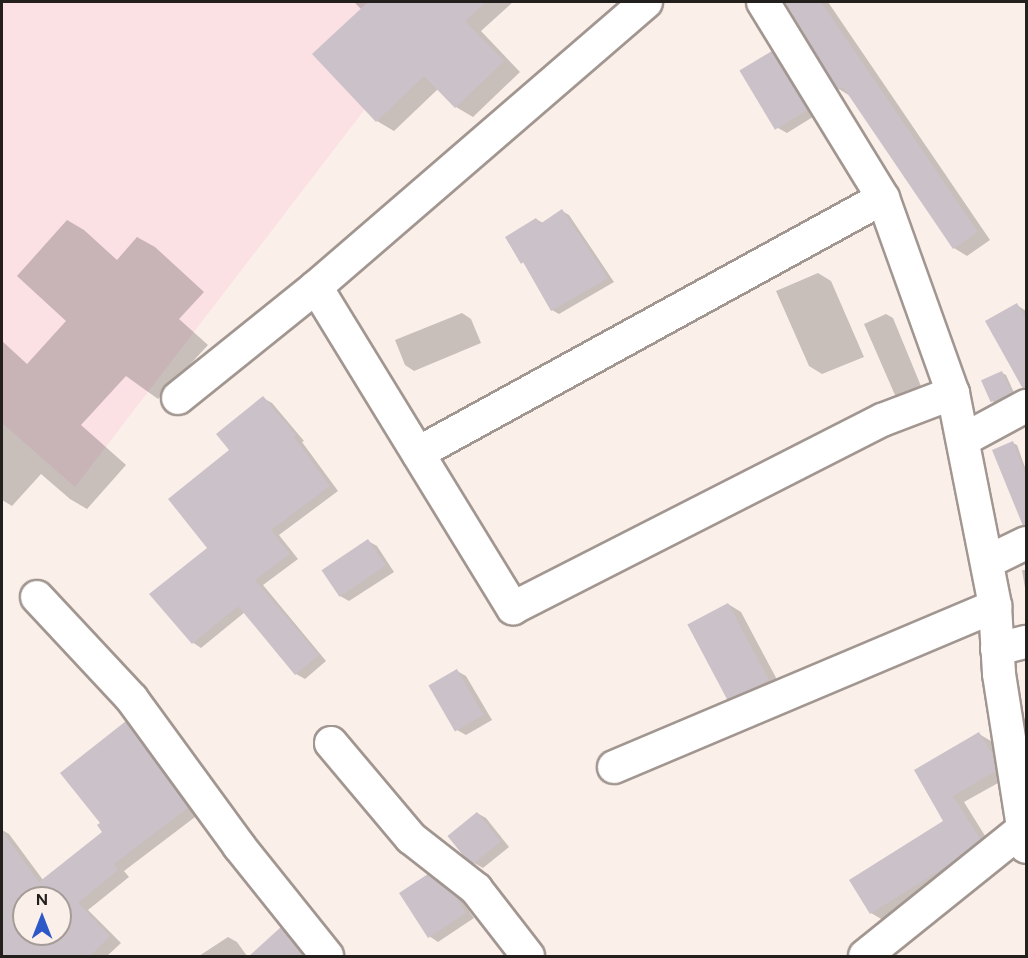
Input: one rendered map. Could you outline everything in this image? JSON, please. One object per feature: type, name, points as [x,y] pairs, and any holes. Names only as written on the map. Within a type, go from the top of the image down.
[{"type":"street","points":[[178,398],[316,287],[646,2]]},
{"type":"street","points":[[763,2],[882,198],[953,393],[995,606],[1012,646],[999,674],[1025,838],[865,957]]},
{"type":"street","points":[[418,453],[882,198]]},
{"type":"street","points":[[316,287],[513,608],[882,420],[953,393]]},
{"type":"street","points":[[963,440],[1026,406]]},
{"type":"street","points":[[987,562],[1026,543]]},
{"type":"street","points":[[37,597],[132,699],[239,846],[327,957]]},
{"type":"street","points":[[614,767],[995,606]]},
{"type":"street","points":[[331,743],[411,838],[476,889],[528,957]]},
{"type":"shaded area","points":[[2,2],[447,2],[75,487],[2,423]]},
{"type":"building","points":[[368,2],[486,2],[465,21],[504,61],[455,108],[424,76],[376,122],[312,54]]},
{"type":"building","points":[[785,2],[821,2],[978,232],[953,249],[843,87],[838,90]]},
{"type":"building","points":[[772,51],[808,110],[775,130],[739,71]]},
{"type":"building","points":[[562,209],[608,278],[551,311],[523,262],[521,264],[505,237],[536,218],[540,224]]},
{"type":"building","points":[[1017,303],[1026,320],[1026,388],[1023,389],[985,321]]},
{"type":"building","points":[[1002,371],[1012,393],[991,402],[981,380]]},
{"type":"building","points":[[263,396],[296,435],[294,437],[330,486],[271,530],[290,554],[255,580],[319,655],[295,675],[238,606],[192,644],[149,594],[207,548],[168,499],[229,450],[216,434]]},
{"type":"building","points":[[1013,441],[1026,476],[1026,525],[1023,526],[992,450]]},
{"type":"building","points":[[368,539],[386,566],[339,597],[322,570]]},
{"type":"building","points":[[728,603],[769,680],[728,701],[687,625]]},
{"type":"building","points":[[457,669],[484,715],[455,731],[428,686]]},
{"type":"building","points":[[126,721],[189,807],[114,864],[118,870],[78,903],[110,936],[89,957],[2,957],[2,831],[39,882],[102,832],[97,825],[100,823],[60,773]]},
{"type":"building","points":[[979,732],[994,757],[996,771],[953,796],[981,840],[950,864],[870,914],[849,880],[943,821],[914,770]]},
{"type":"building","points":[[477,812],[501,842],[471,865],[447,836]]},
{"type":"building","points":[[428,874],[454,894],[466,913],[428,938],[399,893]]},
{"type":"building","points":[[281,927],[304,957],[248,957]]}]
